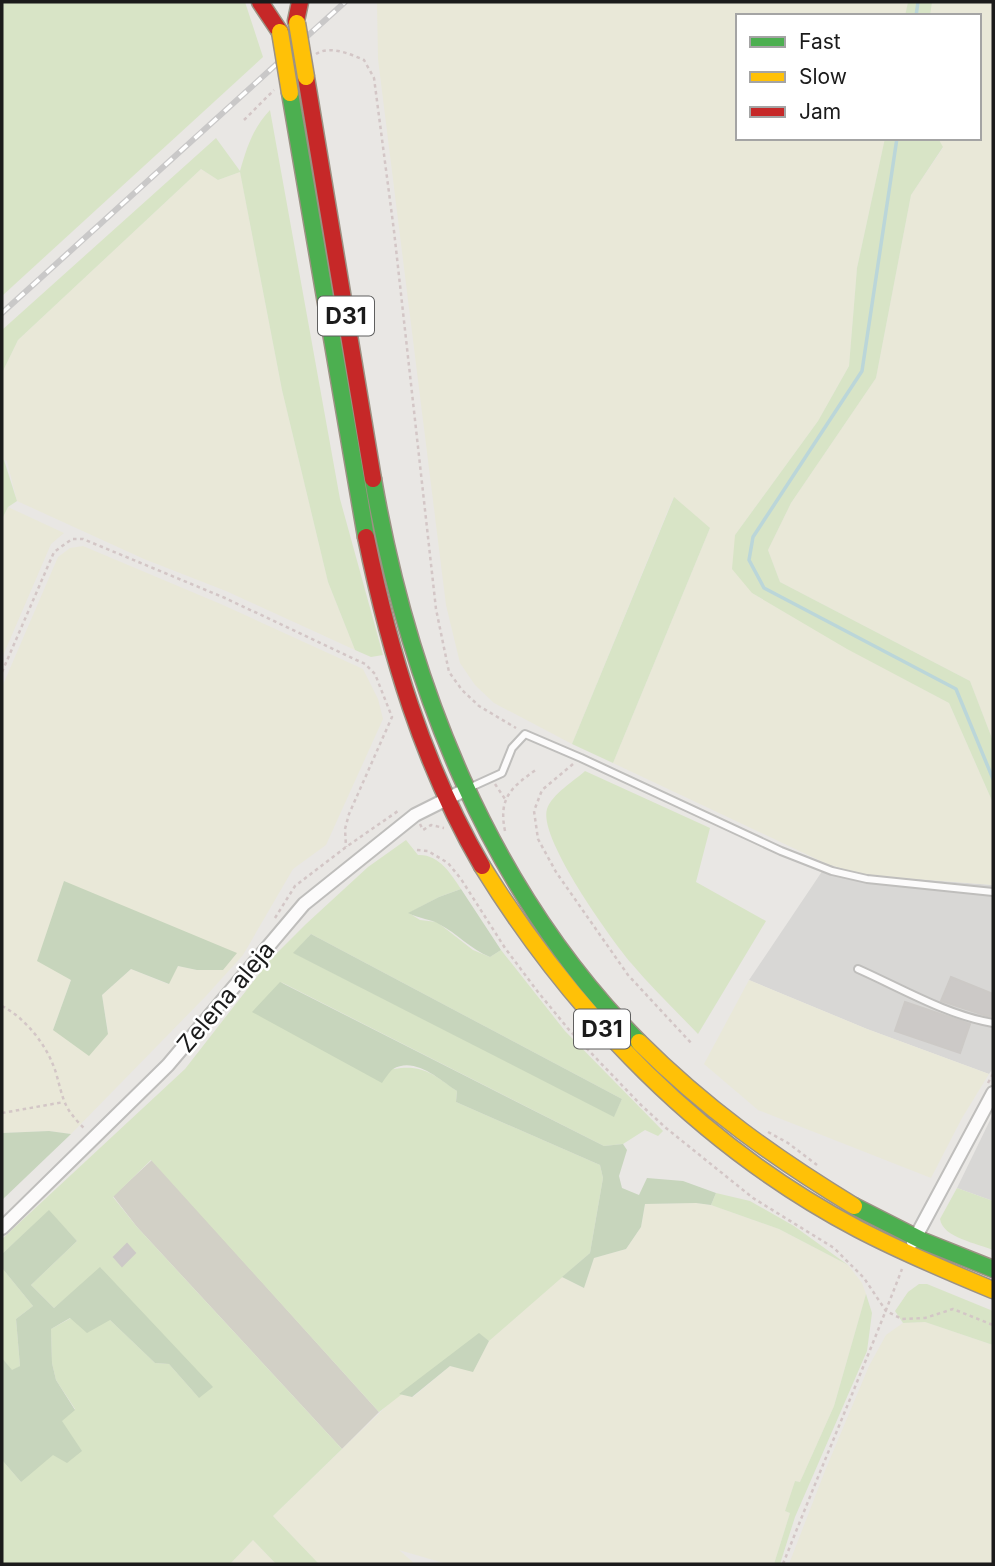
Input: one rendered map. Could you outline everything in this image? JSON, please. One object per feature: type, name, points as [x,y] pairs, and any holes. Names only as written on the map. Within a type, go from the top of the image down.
[{"type":"main road","points":[[260,2],[279,32]]},
{"type":"main road","name":"D31","points":[[274,2],[286,88],[370,561],[410,709],[446,799],[475,856],[509,911],[563,984],[644,1074],[710,1132],[810,1203],[907,1256],[993,1290]]},
{"type":"main road","name":"D31","points":[[293,2],[388,555],[414,654],[467,789],[506,865],[551,936],[615,1016],[723,1118],[770,1153],[867,1213],[915,1237],[993,1269]]},
{"type":"main road","points":[[296,22],[300,2]]},
{"type":"street","name":"Zelena aleja","points":[[2,1228],[168,1065],[304,904],[415,815],[467,789]]},
{"type":"street","points":[[907,1256],[993,1093]]},
{"type":"lane","points":[[467,789],[502,773],[512,748],[525,734],[781,851],[832,871],[867,879],[993,892]]},
{"type":"lane","points":[[858,968],[940,1005],[977,1020],[993,1023]]},
{"type":"path","points":[[309,59],[322,50],[345,53],[364,60],[374,78],[394,231],[436,609],[449,672],[462,690],[479,706],[525,734]]},
{"type":"path","points":[[244,120],[286,88]]},
{"type":"path","points":[[2,672],[54,552],[72,539],[83,539],[225,598],[365,664],[374,674],[392,717],[349,814],[345,829],[346,847]]},
{"type":"path","points":[[581,758],[542,790],[534,811],[538,839],[556,872],[628,975],[692,1044]]},
{"type":"path","points":[[507,839],[503,818],[505,799],[537,769]]},
{"type":"path","points":[[491,778],[505,799]]},
{"type":"path","points":[[2,1006],[30,1028],[44,1047],[56,1073],[59,1093],[69,1111],[95,1139]]},
{"type":"path","points":[[2,1114],[64,1102]]},
{"type":"path","points":[[766,1131],[788,1143],[818,1166]]},
{"type":"path","points":[[783,1564],[907,1256]]},
{"type":"path","points":[[886,1311],[902,1319],[925,1318],[953,1309],[993,1325]]},
{"type":"shaded area","points":[[377,2],[908,2],[905,14],[736,14],[736,140],[885,140],[857,268],[849,366],[818,421],[735,535],[752,593],[949,703],[993,803],[993,885],[864,875],[827,864],[613,763],[710,528],[673,498],[572,744],[494,703],[475,685],[460,663],[446,605],[378,59]]},
{"type":"shaded area","points":[[932,2],[993,2],[993,741],[970,681],[780,582],[768,550],[791,503],[876,378],[911,195],[943,148],[939,140],[981,140],[981,14],[930,14]]},
{"type":"shaded area","points":[[201,169],[218,180],[240,172],[282,390],[328,582],[355,650],[17,501],[7,461],[2,459],[2,373],[18,340]]},
{"type":"shaded area","points":[[8,507],[64,533],[51,544],[2,658],[2,519]]},
{"type":"shaded area","points":[[83,546],[223,605],[363,669],[378,699],[383,719],[326,845],[293,869],[243,955],[206,996],[71,1134],[49,1131],[2,1133],[2,687],[58,557],[70,548]],"holes":[[[64,881],[197,970],[178,966],[168,984],[131,969],[102,995],[108,1033],[53,1030],[71,980]]]},
{"type":"shaded area","points":[[827,864],[864,875],[993,885],[993,1068],[989,1074],[867,1029],[749,980]]},
{"type":"shaded area","points":[[749,980],[867,1029],[989,1074],[962,1118],[931,1178],[758,1110],[704,1064]]},
{"type":"shaded area","points":[[993,1114],[993,1201],[957,1188]]},
{"type":"shaded area","points":[[152,1160],[379,1412],[342,1449],[137,1227],[113,1196]]},
{"type":"shaded area","points":[[645,1204],[711,1205],[779,1229],[848,1265],[862,1283],[866,1294],[834,1406],[800,1482],[795,1481],[785,1511],[790,1513],[774,1564],[447,1564],[399,1550],[415,1564],[319,1564],[273,1516],[399,1394],[413,1397],[450,1366],[473,1371],[489,1341],[562,1277],[584,1288],[594,1258],[626,1249],[641,1227]]},
{"type":"shaded area","points":[[925,1322],[993,1345],[993,1564],[789,1564],[869,1366],[886,1335],[903,1323]]},
{"type":"shaded area","points":[[253,1540],[276,1564],[230,1564]]},
{"type":"green space","points":[[2,2],[245,2],[263,57],[2,296]]},
{"type":"green space","points":[[908,2],[932,2],[930,14],[905,14]]},
{"type":"green space","points":[[270,110],[340,499],[383,655],[371,657],[355,650],[328,582],[282,390],[240,172],[218,180],[201,169],[18,340],[2,373],[2,330],[216,138],[240,171],[251,138]]},
{"type":"green space","points":[[885,140],[939,140],[943,147],[911,195],[876,378],[791,503],[768,550],[780,582],[970,681],[993,741],[993,803],[949,703],[847,649],[752,593],[732,569],[735,535],[818,421],[849,366],[857,268]]},
{"type":"green space","points":[[2,459],[17,501],[8,507],[2,519]]},
{"type":"green space","points":[[674,497],[710,528],[613,763],[572,744]]},
{"type":"green space","points":[[585,771],[710,828],[696,882],[766,921],[698,1034],[621,951],[578,888],[554,842],[547,823],[547,809],[558,793]]},
{"type":"green space","points":[[406,840],[418,855],[432,858],[444,866],[461,889],[409,913],[420,920],[437,922],[473,950],[490,957],[501,950],[565,1031],[663,1131],[658,1136],[645,1130],[623,1144],[604,1146],[281,982],[394,1069],[413,1068],[428,1072],[457,1091],[456,1102],[600,1165],[603,1178],[590,1253],[489,1341],[479,1334],[379,1412],[151,1160],[113,1197],[137,1227],[342,1449],[273,1516],[319,1564],[276,1564],[253,1540],[230,1564],[2,1564],[2,1460],[21,1482],[61,1420],[75,1409],[56,1380],[52,1363],[51,1329],[71,1318],[110,1320],[155,1363],[169,1364],[199,1398],[101,1268],[54,1308],[31,1285],[77,1241],[49,1211],[2,1254],[2,1239],[185,1069],[270,960],[368,867]],"holes":[[[311,934],[622,1099],[614,1116],[294,953]]]},
{"type":"green space","points":[[64,881],[237,953],[223,970],[197,970],[178,966],[169,984],[131,969],[102,995],[108,1034],[89,1056],[53,1030],[71,980],[37,961]]},
{"type":"green space","points":[[461,889],[501,950],[490,957],[439,924],[408,913]]},
{"type":"green space","points":[[311,934],[622,1099],[614,1117],[293,953]]},
{"type":"green space","points":[[280,982],[604,1146],[623,1144],[627,1150],[619,1176],[622,1188],[639,1195],[647,1178],[683,1181],[716,1193],[711,1205],[645,1204],[641,1227],[626,1249],[594,1258],[584,1288],[562,1277],[590,1253],[603,1178],[600,1165],[456,1102],[457,1091],[418,1067],[410,1065],[393,1069],[382,1083],[252,1012]]},
{"type":"green space","points":[[49,1131],[71,1134],[2,1200],[2,1133]]},
{"type":"green space","points":[[957,1188],[993,1201],[993,1250],[962,1239],[942,1226],[940,1219]]},
{"type":"green space","points":[[716,1193],[750,1201],[794,1226],[848,1265],[779,1229],[711,1205]]},
{"type":"green space","points":[[49,1210],[77,1241],[31,1285],[54,1308],[100,1267],[213,1387],[199,1398],[169,1364],[155,1363],[110,1320],[87,1333],[70,1318],[51,1329],[52,1363],[56,1380],[75,1410],[62,1421],[82,1451],[67,1463],[53,1455],[21,1482],[2,1460],[2,1358],[12,1370],[20,1366],[16,1319],[33,1306],[2,1268],[2,1254]]},
{"type":"green space","points":[[2,1268],[33,1306],[16,1319],[20,1366],[12,1371],[2,1358]]},
{"type":"green space","points":[[919,1284],[927,1284],[993,1311],[993,1345],[925,1322],[903,1323],[895,1311],[908,1292]]},
{"type":"green space","points":[[866,1294],[872,1313],[867,1351],[795,1517],[780,1564],[774,1564],[790,1513],[785,1511],[795,1481],[800,1482],[834,1406]]},
{"type":"green space","points":[[479,1333],[489,1341],[473,1372],[450,1366],[412,1397],[399,1394]]},
{"type":"building","points":[[951,977],[993,994],[990,1017],[941,1001]]},
{"type":"building","points":[[905,1002],[970,1024],[960,1053],[895,1031]]},
{"type":"building","points":[[127,1244],[135,1253],[122,1266],[114,1257]]},
{"type":"waterway","points":[[916,14],[918,2]]},
{"type":"waterway","points":[[897,140],[862,371],[753,537],[749,560],[764,588],[956,689],[993,779]]},
{"type":"railway","points":[[2,313],[345,2]]},
{"type":"traffic: fast","points":[[290,93],[366,537]]},
{"type":"traffic: fast","points":[[373,479],[409,633],[433,708],[463,781],[498,852],[539,919],[586,983],[639,1042]]},
{"type":"traffic: fast","points":[[854,1206],[923,1241],[993,1269]]},
{"type":"traffic: slow","points":[[297,23],[306,77]]},
{"type":"traffic: slow","points":[[280,32],[290,93]]},
{"type":"traffic: slow","points":[[482,866],[518,921],[600,1025],[646,1073],[695,1117],[746,1159],[801,1196],[858,1229],[993,1290]]},
{"type":"traffic: slow","points":[[639,1042],[689,1089],[742,1131],[854,1206]]},
{"type":"traffic: jam","points":[[260,2],[280,32]]},
{"type":"traffic: jam","points":[[296,21],[300,2]]},
{"type":"traffic: jam","points":[[306,77],[373,479]]},
{"type":"traffic: jam","points":[[366,537],[386,623],[410,706],[442,787],[482,866]]}]
